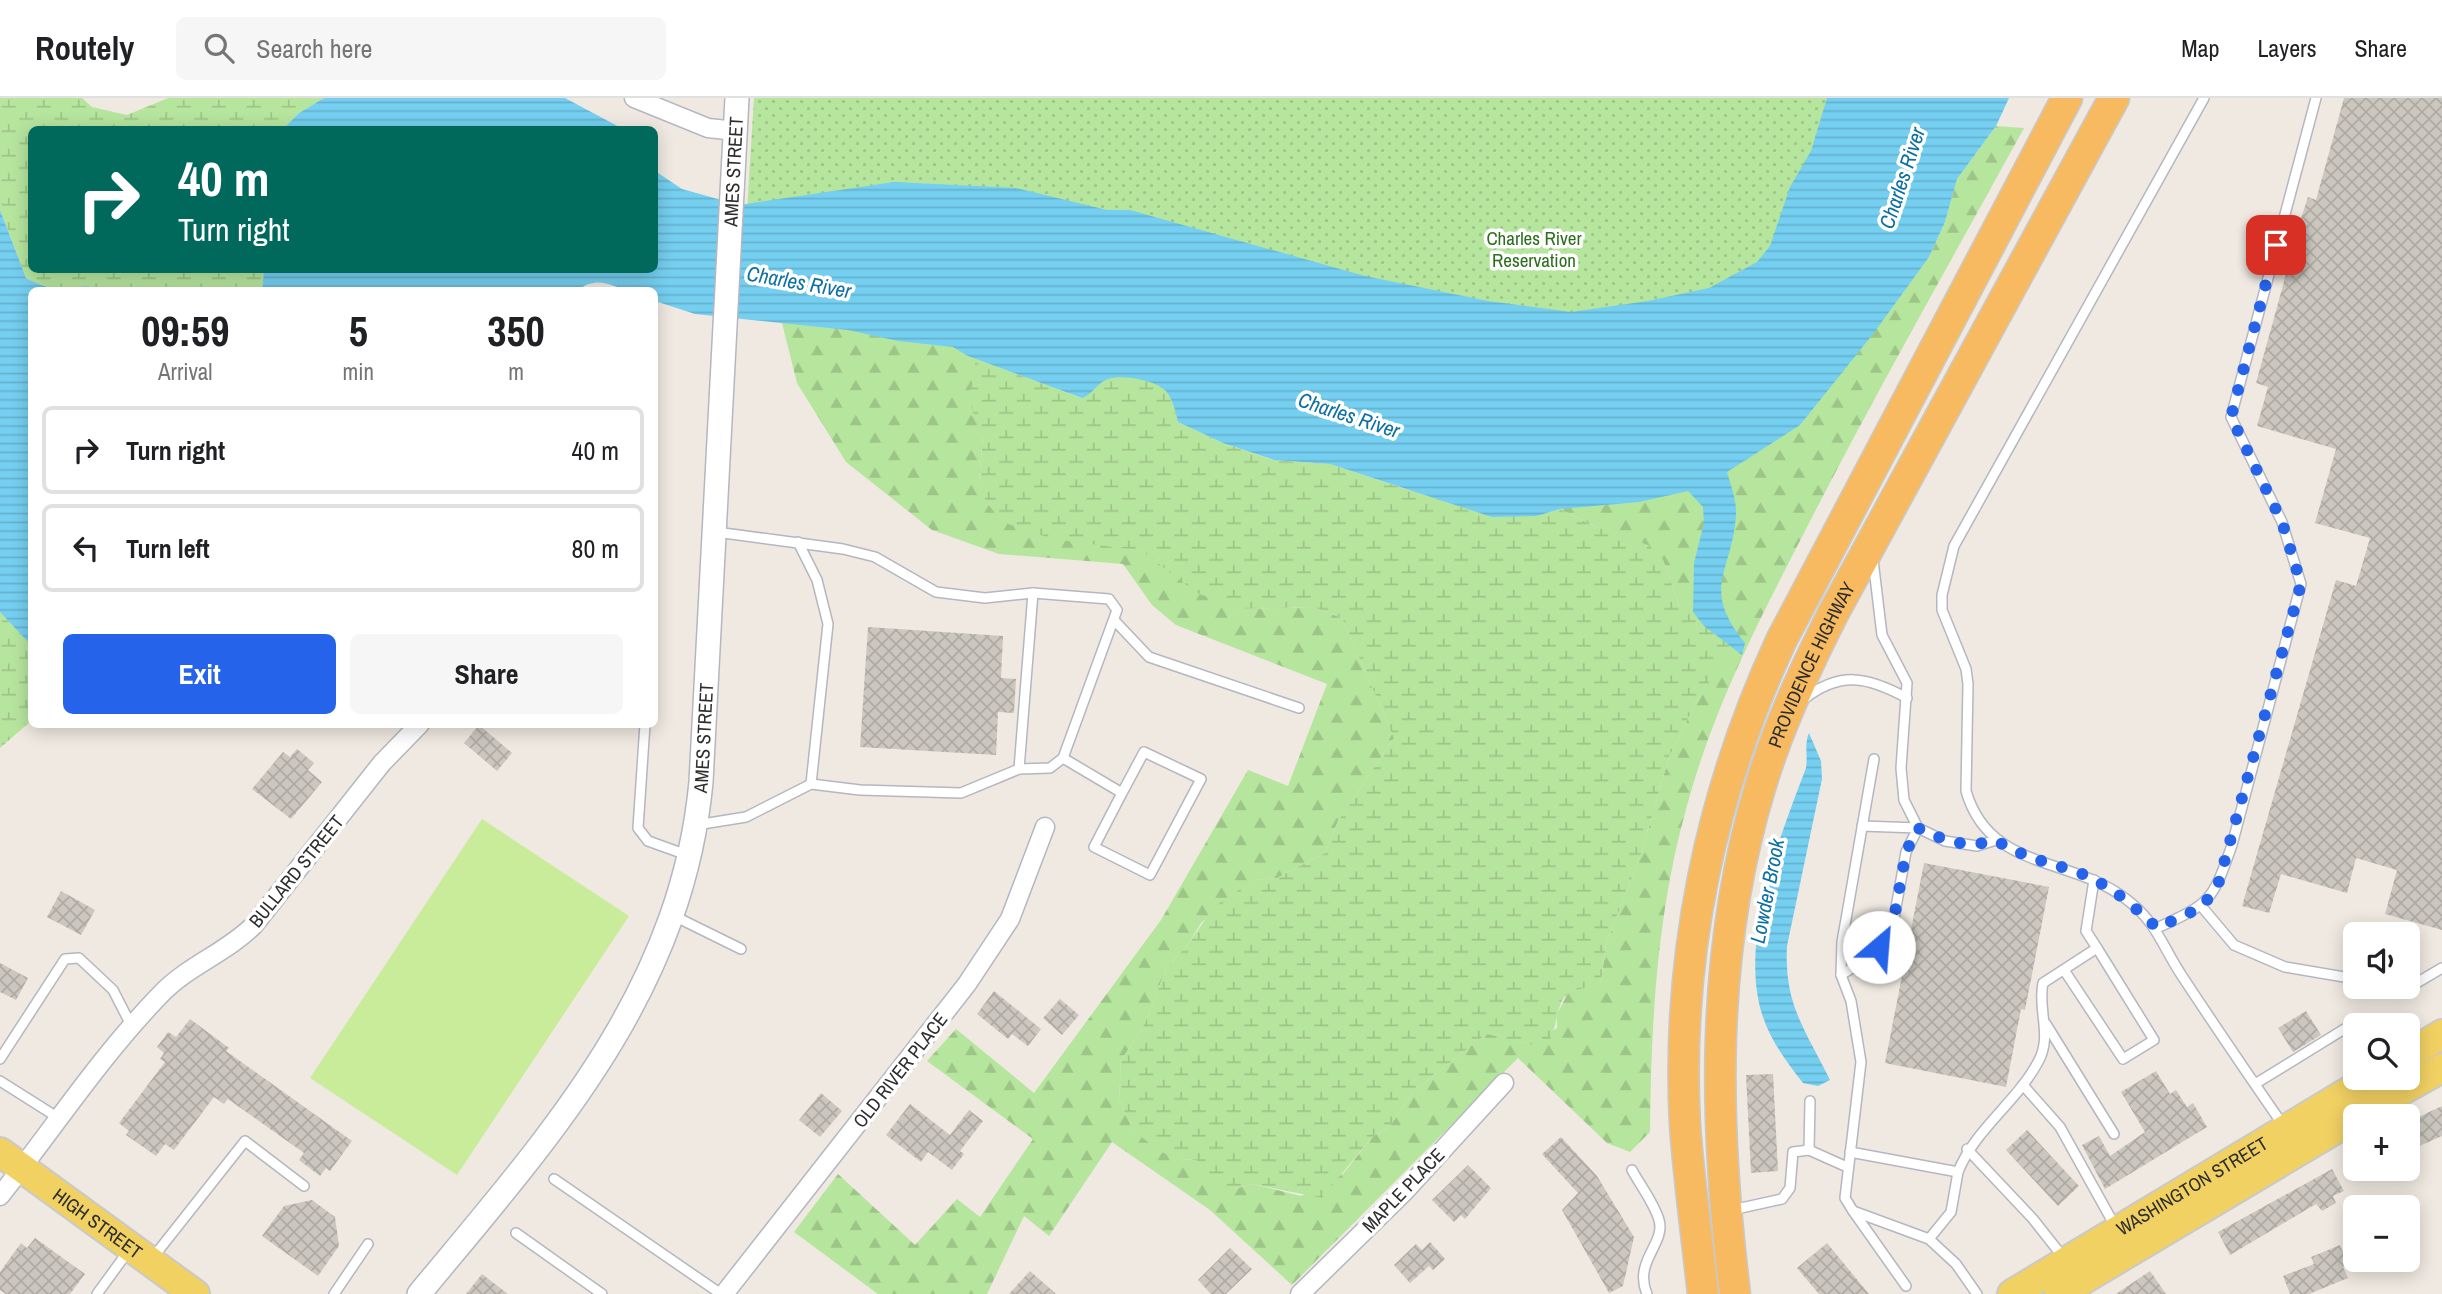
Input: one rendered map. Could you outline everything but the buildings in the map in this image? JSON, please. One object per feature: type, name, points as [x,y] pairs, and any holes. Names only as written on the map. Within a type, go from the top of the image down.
[{"type":"highway","name":"PROVIDENCE HIGHWAY","points":[[1703,1294],[1685,1125],[1685,1016],[1699,900],[1725,786],[1750,711],[1782,639],[2067,98]]},
{"type":"highway","name":"PROVIDENCE HIGHWAY","points":[[1735,1294],[1720,1091],[1723,976],[1746,837],[1760,787],[1787,712],[1817,645],[2114,98]]},
{"type":"main road","points":[[2420,1048],[2442,1034]]},
{"type":"main road","name":"WASHINGTON STREET","points":[[2379,1104],[2442,1068]]},
{"type":"main road","name":"WASHINGTON STREET","points":[[2012,1294],[2351,1090]]},
{"type":"main road","name":"WASHINGTON STREET","points":[[2059,1294],[2343,1125]]},
{"type":"main road","name":"HIGH STREET","points":[[11,1160],[195,1294]]},
{"type":"street","points":[[634,98],[708,128],[736,131]]},
{"type":"street","name":"AMES STREET","points":[[419,1294],[524,1168],[586,1081],[629,1012],[674,916],[691,856],[696,825],[716,532],[737,98]]},
{"type":"street","name":"BULLARD STREET","points":[[0,1196],[11,1160],[57,1117],[170,985],[233,944],[254,925],[382,763],[416,728]]},
{"type":"street","name":"OLD RIVER PLACE","points":[[722,1294],[967,984],[1010,919],[1045,827]]},
{"type":"street","name":"MAPLE PLACE","points":[[1300,1294],[1405,1191],[1504,1083]]},
{"type":"lane","points":[[2204,98],[1954,546],[1946,567],[1942,610],[1966,668],[1966,791],[1971,808],[1996,840],[2014,852],[2094,880],[2126,899],[2157,928],[2179,972],[2286,1130]]},
{"type":"lane","points":[[2157,928],[2202,907],[2218,885],[2232,845],[2301,584],[2282,522],[2231,417],[2316,98]]},
{"type":"lane","points":[[696,825],[746,817],[811,784],[860,790],[961,793],[1019,769],[1050,768],[1063,758],[1117,610],[1109,599],[1033,593],[985,598],[936,592],[875,557],[798,542],[716,532]]},
{"type":"lane","points":[[1872,541],[1873,575],[1882,635],[1907,683],[1901,768],[1904,800],[1918,828]]},
{"type":"lane","points":[[798,542],[817,580],[828,624],[811,784]]},
{"type":"lane","points":[[1019,769],[1033,593]]},
{"type":"lane","points":[[1114,620],[1149,657],[1299,708]]},
{"type":"lane","points":[[1787,712],[1821,685],[1839,679],[1862,680],[1886,687],[1907,698]]},
{"type":"lane","points":[[645,728],[638,828],[648,841],[691,856]]},
{"type":"lane","points":[[1144,752],[1201,779],[1150,875],[1094,847],[1122,793],[1144,752]]},
{"type":"lane","points":[[1063,758],[1122,793]]},
{"type":"lane","points":[[1874,759],[1842,942],[1841,975],[1851,1001],[1861,1062],[1845,1198],[1906,1286]]},
{"type":"lane","points":[[1862,826],[1918,828],[1945,841],[1977,846],[1996,840]]},
{"type":"lane","points":[[1841,975],[1867,958],[1891,935],[1906,852],[1918,828]]},
{"type":"lane","points":[[2064,970],[2123,1059],[2154,1040],[2086,931],[2094,880]]},
{"type":"lane","points":[[2202,907],[2234,945],[2286,967],[2343,977]]},
{"type":"lane","points":[[674,916],[741,949]]},
{"type":"lane","points":[[2097,948],[2043,983],[2039,1001],[2045,1023],[2114,1134]]},
{"type":"lane","points":[[0,1059],[65,959],[79,958],[113,990],[132,1027]]},
{"type":"lane","points":[[2420,981],[2442,968]]},
{"type":"lane","points":[[1929,1239],[1951,1212],[1958,1172],[1967,1149],[2023,1085],[2039,1061],[2045,1023]]},
{"type":"lane","points":[[2255,1084],[2343,1030]]},
{"type":"lane","points":[[0,1081],[57,1117]]},
{"type":"lane","points":[[2023,1085],[2060,1126],[2118,1231]]},
{"type":"lane","points":[[1809,1150],[1810,1101]]},
{"type":"lane","points":[[97,1294],[141,1254],[245,1141],[304,1186]]},
{"type":"lane","points":[[1967,1149],[2033,1219],[2067,1261]]},
{"type":"lane","points":[[1727,1211],[1782,1199],[1790,1188],[1793,1152],[1809,1150],[1847,1167]]},
{"type":"lane","points":[[1850,1152],[1958,1172]]},
{"type":"lane","points":[[1632,1170],[1659,1220],[1659,1237],[1650,1250],[1642,1278],[1647,1294]]},
{"type":"lane","points":[[554,1179],[722,1294]]},
{"type":"lane","points":[[1853,1211],[1929,1239],[1956,1264],[1977,1294]]},
{"type":"lane","points":[[516,1233],[602,1294]]},
{"type":"lane","points":[[334,1294],[368,1244]]},
{"type":"green space","points":[[0,98],[82,98],[92,107],[127,115],[168,98],[324,98],[299,113],[286,126],[28,126],[28,273],[264,273],[262,287],[45,286],[26,278],[0,210]]},
{"type":"green space","name":"Charles River Reservation","points":[[754,98],[1912,98],[1765,328],[744,259]]},
{"type":"green space","points":[[1996,126],[2024,128],[1833,477],[1756,628],[1725,696],[1688,802],[1669,883],[1654,1007],[1650,1132],[1630,1152],[1607,1143],[1518,1058],[1292,1285],[1210,1210],[1112,1142],[1049,1236],[1024,1216],[987,1294],[878,1294],[794,1232],[838,1174],[915,1245],[957,1199],[980,1217],[1033,1139],[927,1061],[956,1029],[1034,1093],[1161,920],[1248,770],[1288,786],[1327,684],[1176,625],[1152,605],[1123,564],[999,554],[932,530],[846,462],[797,383],[782,323],[789,304],[1800,425],[1929,257],[1945,222],[1957,179]],"holes":[[[977,359],[1082,398],[1560,509],[1663,560],[1679,605],[1728,652],[1697,700],[1669,757],[1641,854],[1606,944],[1601,982],[1568,993],[1557,1014],[1557,1028],[1533,1045],[1487,1033],[1413,1092],[1390,1126],[1372,1137],[1343,1174],[1301,1196],[1253,1184],[1234,1189],[1196,1160],[1181,1159],[1133,1130],[1119,1099],[1121,1061],[1145,1023],[1166,969],[1189,943],[1201,923],[1253,880],[1277,878],[1325,853],[1338,821],[1394,738],[1342,618],[1313,607],[1237,609],[1142,551],[1122,548],[979,483],[983,435]]]},
{"type":"green space","points":[[976,359],[1081,398],[1108,379],[1121,377],[1147,381],[1166,391],[1178,422],[1223,443],[1273,460],[1330,464],[1409,490],[1537,516],[1560,509],[1596,527],[1648,545],[1663,560],[1679,605],[1729,637],[1729,652],[1697,700],[1669,757],[1641,854],[1606,944],[1601,982],[1564,997],[1549,1041],[1533,1045],[1486,1034],[1413,1092],[1390,1126],[1372,1137],[1322,1198],[1253,1184],[1234,1189],[1222,1185],[1196,1160],[1181,1159],[1160,1152],[1133,1130],[1119,1099],[1121,1061],[1145,1023],[1166,969],[1189,943],[1214,907],[1253,880],[1277,878],[1325,853],[1338,821],[1394,738],[1342,618],[1313,607],[1237,609],[1197,593],[1142,551],[1053,539],[1002,522],[987,503],[979,483],[983,435],[972,410],[969,393]]},
{"type":"green space","points":[[0,612],[28,641],[28,724],[0,748]]},
{"type":"green space","points":[[482,819],[629,916],[457,1175],[310,1078]]},
{"type":"water","points":[[324,98],[565,98],[617,126],[286,126],[299,113]]},
{"type":"water","name":"Charles River","points":[[1827,98],[2009,98],[1996,126],[1957,179],[1945,222],[1929,257],[1873,334],[1800,425],[1727,472],[1735,499],[1736,515],[1721,594],[1724,608],[1745,643],[1742,655],[1704,626],[1693,612],[1694,563],[1704,523],[1703,507],[1688,491],[1639,502],[1560,509],[1537,516],[1492,517],[1330,464],[1274,460],[1223,443],[1178,422],[1166,391],[1147,381],[1121,377],[1108,379],[1082,398],[968,356],[953,347],[898,341],[848,330],[695,314],[658,302],[658,287],[617,287],[592,283],[583,287],[262,287],[264,273],[658,273],[658,173],[682,189],[739,205],[894,182],[1016,188],[1107,210],[1130,210],[1365,276],[1488,301],[1571,312],[1648,301],[1709,288],[1757,262],[1770,246],[1790,187],[1811,151]]},
{"type":"water","points":[[0,210],[26,278],[49,287],[28,287],[28,642],[0,612]]},
{"type":"water","name":"Lowder Brook","points":[[1809,733],[1821,761],[1822,779],[1787,946],[1787,967],[1798,1016],[1830,1080],[1818,1086],[1803,1083],[1779,1050],[1765,1024],[1756,985],[1759,922],[1775,856],[1806,768]]},
{"type":"route","points":[[1879,947],[1891,935],[1906,852],[1918,828],[1945,841],[1977,846],[1996,840],[2014,852],[2078,873],[2126,899],[2157,928],[2202,907],[2218,885],[2232,845],[2301,584],[2282,522],[2231,417],[2276,245]]}]
